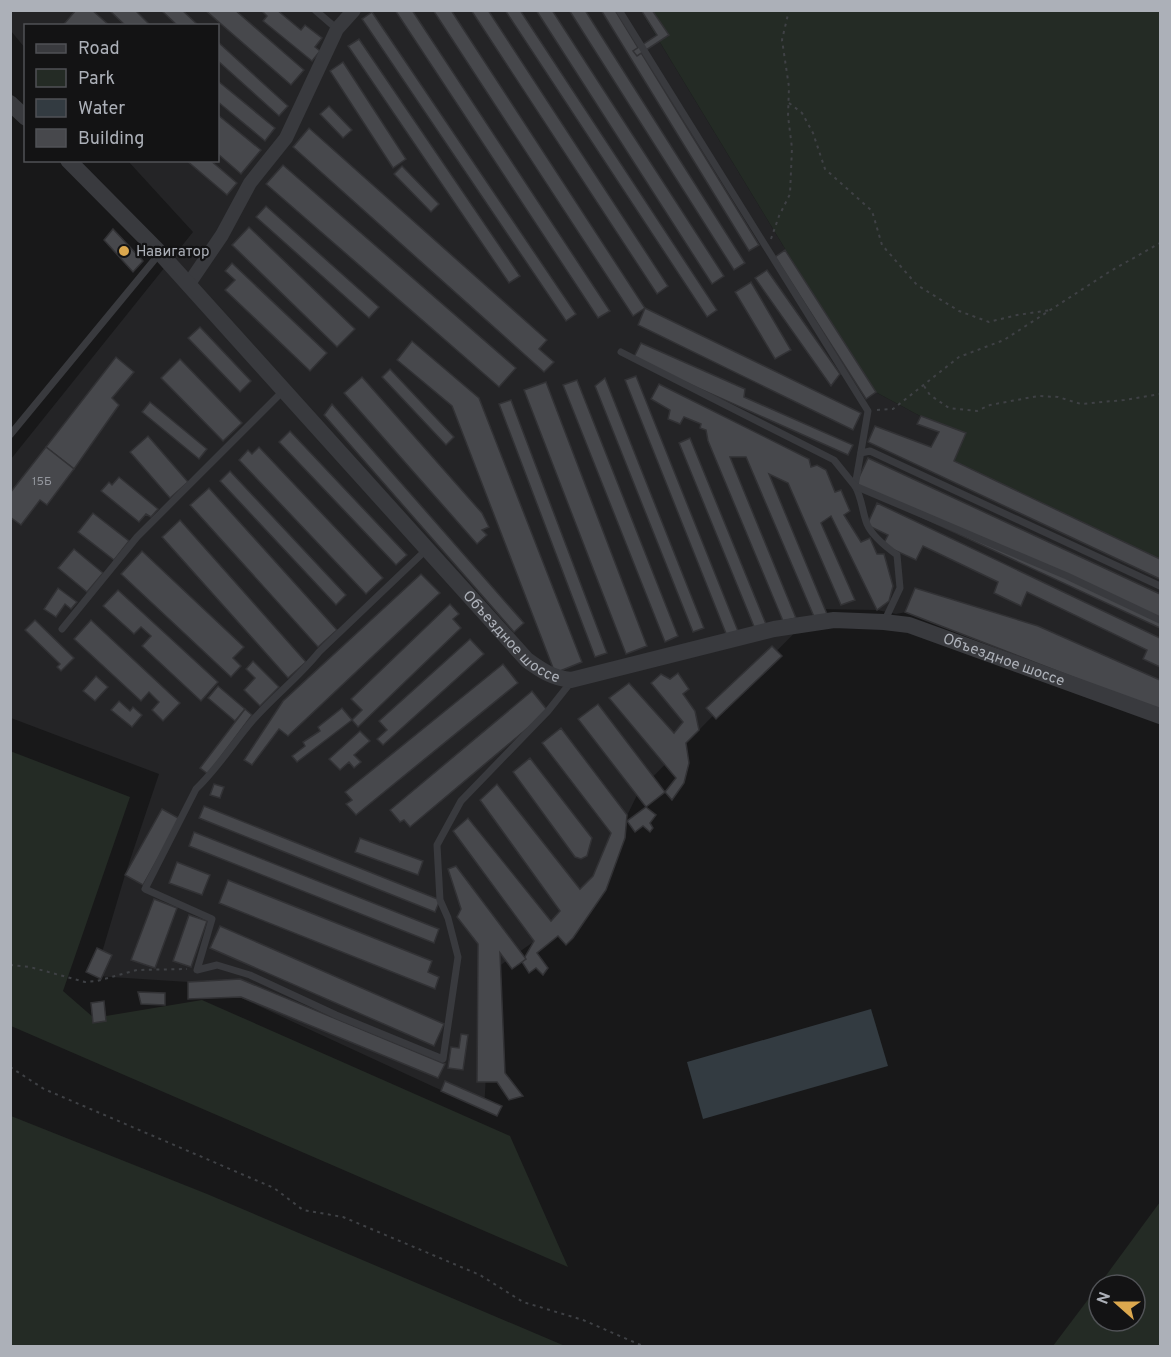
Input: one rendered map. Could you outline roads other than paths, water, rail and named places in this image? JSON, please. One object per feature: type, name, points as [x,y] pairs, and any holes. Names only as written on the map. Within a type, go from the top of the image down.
[{"type":"street","points":[[188,285],[222,235],[250,183],[286,138],[337,28],[354,10]]},
{"type":"street","points":[[10,103],[24,116]]},
{"type":"street","name":"Объездное шоссе","points":[[70,162],[160,253],[527,660],[545,673],[557,679],[573,680],[774,629],[834,620],[884,622],[909,626],[1161,716]]},
{"type":"lane","points":[[315,10],[337,28]]},
{"type":"lane","points":[[619,10],[868,411],[855,486]]},
{"type":"lane","points":[[10,435],[160,253]]},
{"type":"lane","points":[[621,352],[834,460],[860,494],[867,525],[883,545],[897,555],[900,588],[884,622]]},
{"type":"lane","points":[[62,629],[137,537],[284,390]]},
{"type":"lane","points":[[861,453],[870,451],[1161,586]]},
{"type":"lane","points":[[855,486],[1067,576],[1161,620]]},
{"type":"lane","points":[[427,549],[319,652],[307,667],[253,720],[206,780],[196,789],[145,889],[212,919],[197,970],[218,965],[250,975],[336,1015],[443,1059],[458,957],[448,918],[440,900],[437,844],[461,801],[548,711],[573,680]]},
{"type":"water","points":[[871,1009],[888,1066],[703,1119],[687,1062]]},
{"type":"place","name":"Навигатор","points":[[124,251]]}]
